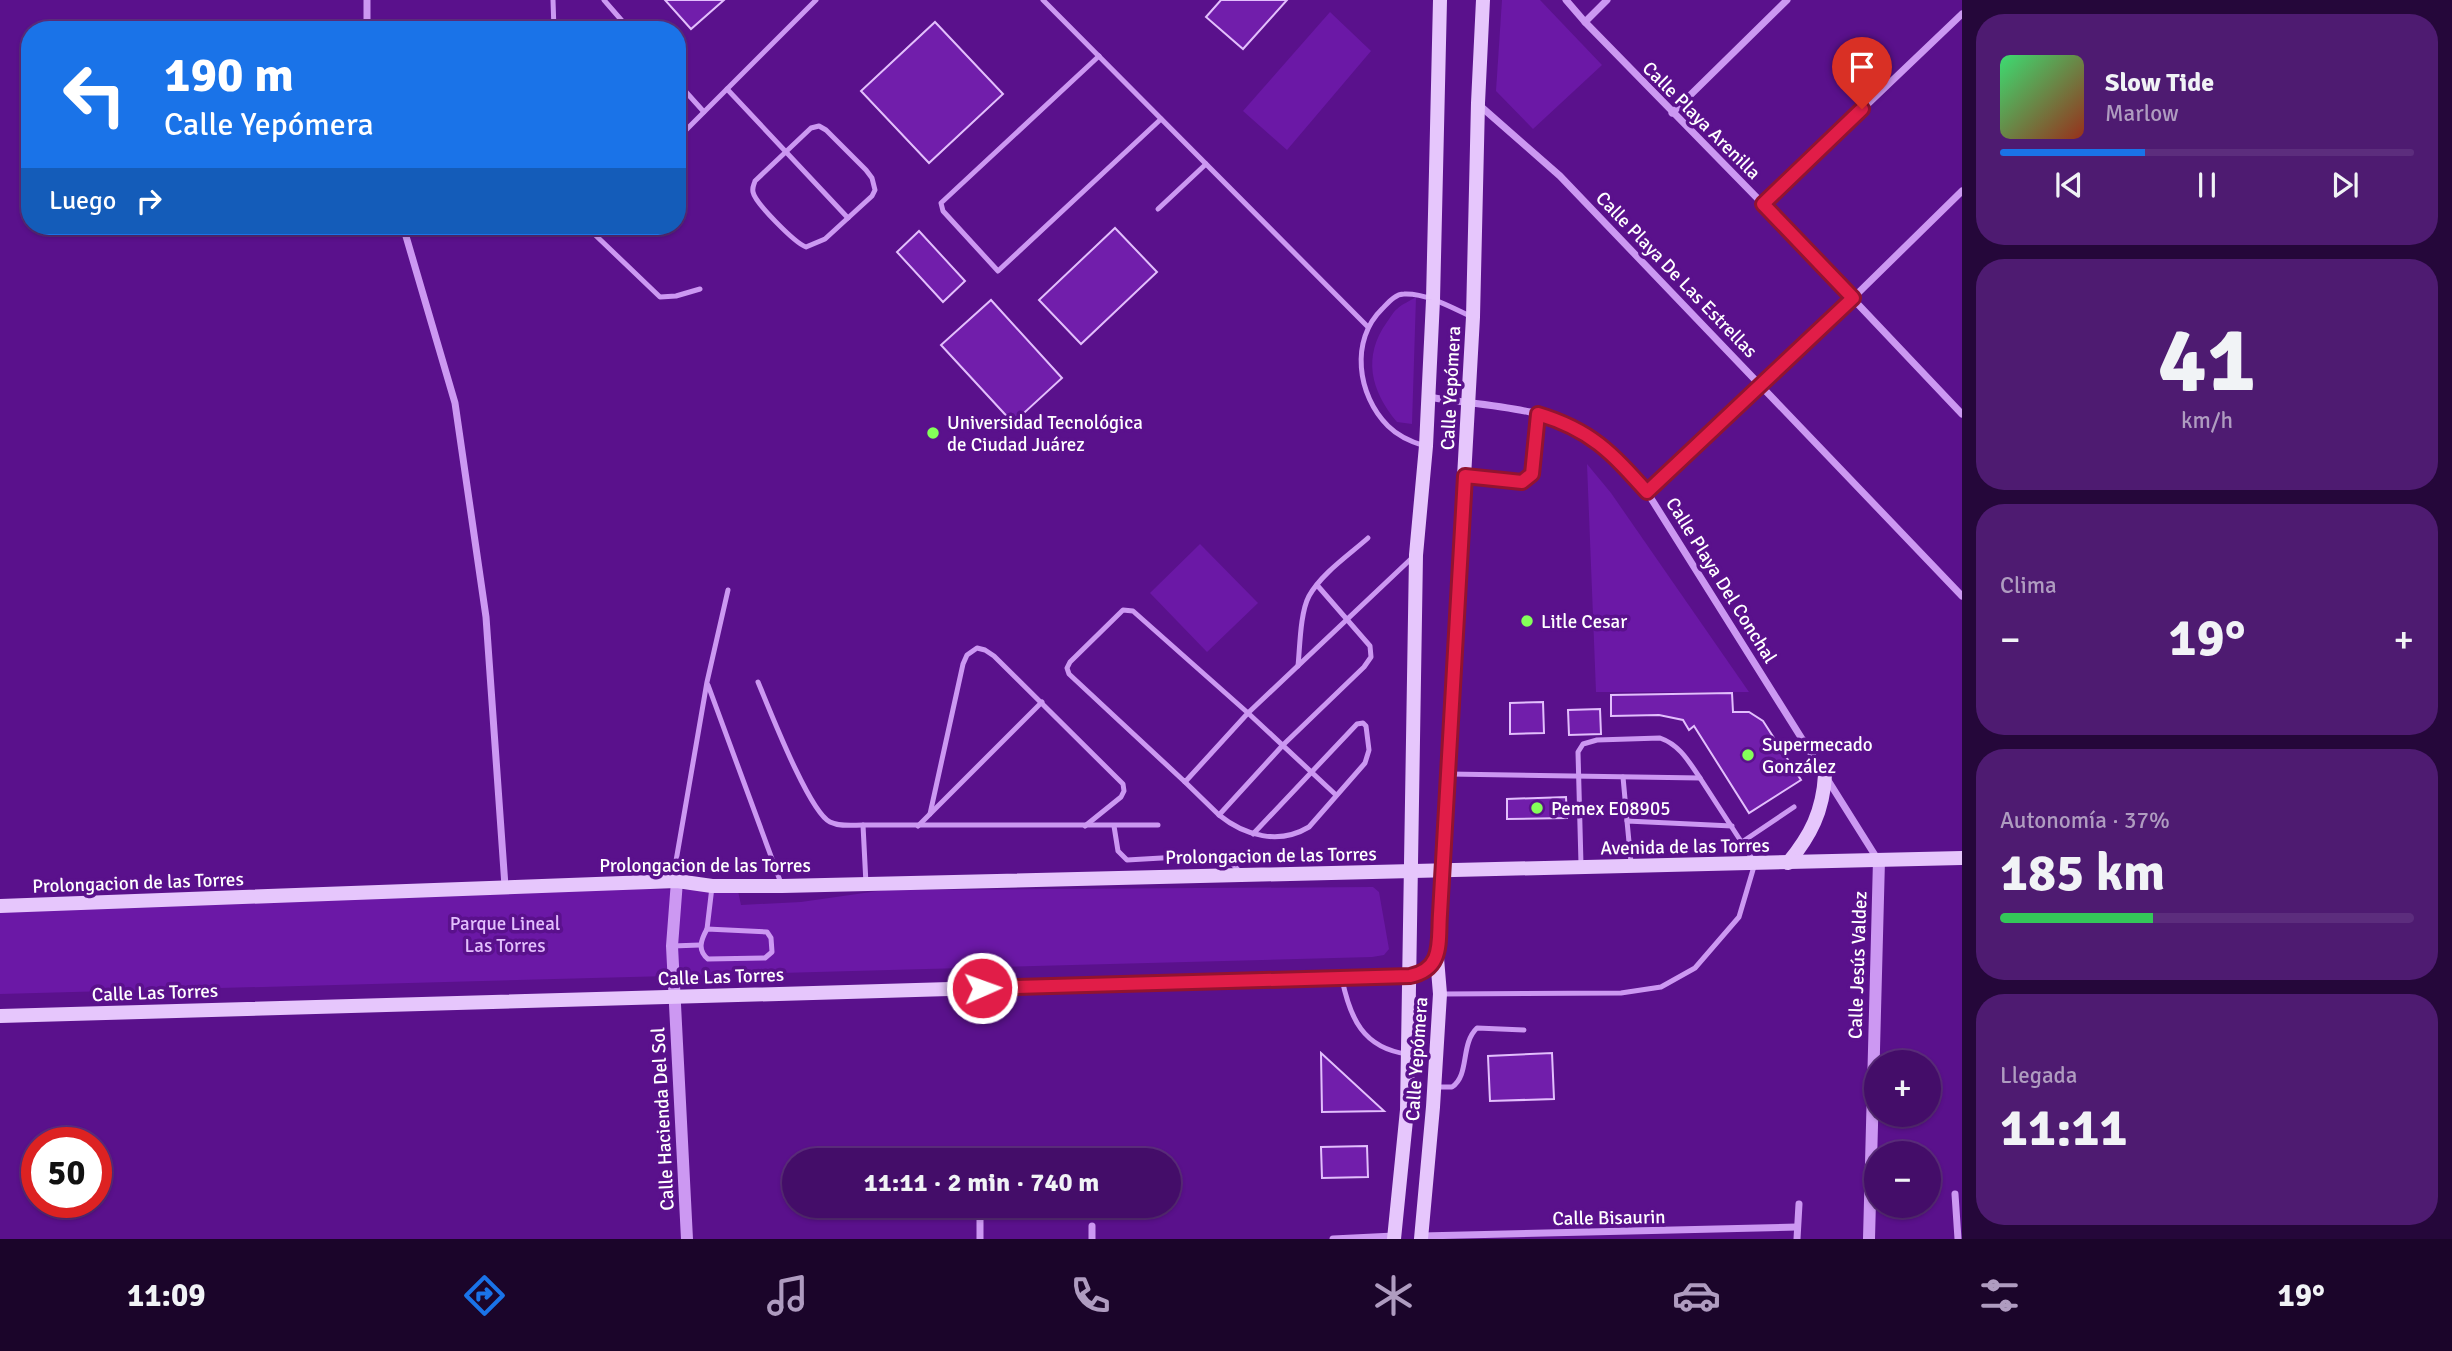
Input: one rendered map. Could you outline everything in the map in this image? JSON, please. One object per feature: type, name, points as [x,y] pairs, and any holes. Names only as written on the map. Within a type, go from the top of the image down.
[{"type":"main road","name":"Calle Yepómera","points":[[1394,1237],[1407,1110],[1416,555],[1426,446],[1433,300],[1440,0]]},
{"type":"main road","name":"Calle Yepómera","points":[[1421,1237],[1440,994],[1437,958],[1469,404],[1483,0]]},
{"type":"main road","points":[[1788,863],[1816,822],[1824,796],[1825,775]]},
{"type":"main road","name":"Avenida de las Torres","points":[[1410,871],[1962,858]]},
{"type":"main road","name":"Prolongacion de las Torres","points":[[0,906],[677,881],[712,886],[782,886],[1410,871]]},
{"type":"main road","points":[[1410,976],[1425,970],[1437,958]]},
{"type":"main road","name":"Calle Las Torres","points":[[0,1016],[1410,976]]},
{"type":"street","points":[[367,0],[367,21]]},
{"type":"street","name":"Calle Playa Arenilla","points":[[1566,0],[1962,414]]},
{"type":"street","points":[[1585,22],[1607,0]]},
{"type":"street","points":[[1672,113],[1787,0]]},
{"type":"street","points":[[1763,204],[1962,14]]},
{"type":"street","name":"Calle Playa De Las Estrellas","points":[[1478,103],[1560,176],[1962,596]]},
{"type":"street","points":[[1647,492],[1962,191]]},
{"type":"street","points":[[406,235],[455,403],[486,617],[505,886]]},
{"type":"street","name":"Calle Playa Del Conchal","points":[[1428,397],[1538,414],[1565,422],[1585,432],[1613,454],[1647,492],[1879,860]]},
{"type":"street","name":"Calle Jesús Valdez","points":[[1869,1239],[1879,860]]},
{"type":"street","name":"Calle Hacienda Del Sol","points":[[677,881],[672,946],[687,1239]]},
{"type":"street","points":[[1955,1194],[1960,1225],[1958,1239]]},
{"type":"street","points":[[1797,1239],[1799,1204]]},
{"type":"street","points":[[980,1218],[980,1239]]},
{"type":"street","points":[[1092,1226],[1092,1239]]},
{"type":"street","name":"Calle Bisaurin","points":[[1421,1237],[1797,1227]]},
{"type":"street","points":[[1333,1239],[1394,1237]]},
{"type":"lane","points":[[553,0],[554,21]]},
{"type":"lane","points":[[604,0],[623,21]]},
{"type":"lane","points":[[686,130],[816,0]]},
{"type":"lane","points":[[1043,0],[1368,327]]},
{"type":"lane","points":[[1099,56],[941,203],[943,211],[999,271],[1161,119]]},
{"type":"lane","points":[[727,89],[848,218]]},
{"type":"lane","points":[[686,92],[704,112]]},
{"type":"lane","points":[[818,126],[872,178],[875,190],[872,196],[848,218],[825,239],[806,247],[795,241],[753,192],[755,181],[811,128],[818,126]]},
{"type":"lane","points":[[1158,208],[1206,164]]},
{"type":"lane","points":[[595,235],[660,297],[676,296],[700,289]]},
{"type":"lane","points":[[1426,446],[1411,442],[1387,425],[1365,390],[1361,370],[1362,349],[1368,327],[1379,312],[1398,295],[1405,294],[1433,300],[1473,317]]},
{"type":"lane","points":[[1465,476],[1522,482],[1528,478],[1532,474],[1538,414]]},
{"type":"lane","points":[[1298,666],[1308,597],[1317,585],[1368,538]]},
{"type":"lane","points":[[1185,782],[1248,713],[1416,555]]},
{"type":"lane","points":[[1219,814],[1371,657],[1370,646],[1317,585]]},
{"type":"lane","points":[[677,881],[676,861],[707,682],[728,590]]},
{"type":"lane","points":[[1253,834],[1311,772],[1357,724],[1363,723],[1366,726],[1368,756],[1365,763],[1309,827],[1298,834],[1283,837],[1253,834],[1232,825],[1069,674],[1067,668],[1075,655],[1119,612],[1128,610],[1142,618],[1283,745],[1311,772],[1336,796]]},
{"type":"lane","points":[[930,814],[947,730],[967,655],[977,648],[985,650],[1042,702],[1123,784],[1121,797],[1085,827]]},
{"type":"lane","points":[[707,682],[782,886]]},
{"type":"lane","points":[[758,682],[806,789],[821,815],[830,822],[841,825],[1158,825]]},
{"type":"lane","points":[[918,825],[1042,702]]},
{"type":"lane","points":[[1440,994],[1621,993],[1661,987],[1695,968],[1739,917],[1755,863],[1683,752],[1668,740],[1653,737],[1588,741],[1578,752],[1581,868]]},
{"type":"lane","points":[[1448,774],[1700,778]]},
{"type":"lane","points":[[1623,777],[1631,866]]},
{"type":"lane","points":[[1742,842],[1794,807]]},
{"type":"lane","points":[[1627,821],[1732,826]]},
{"type":"lane","points":[[863,825],[866,884]]},
{"type":"lane","points":[[1114,825],[1118,851],[1127,860],[1196,856],[1228,859],[1243,875]]},
{"type":"lane","points":[[707,929],[763,930],[770,935],[772,952],[765,958],[714,960],[704,955],[701,945],[707,929],[712,886]]},
{"type":"lane","points":[[672,946],[701,945]]},
{"type":"lane","points":[[1342,979],[1355,1023],[1377,1044],[1392,1052],[1408,1055]]},
{"type":"lane","points":[[1434,1087],[1451,1087],[1460,1080],[1470,1037],[1476,1028],[1524,1030]]},
{"type":"green space","points":[[1502,0],[1540,0],[1602,65],[1533,129],[1496,91]]},
{"type":"green space","points":[[1330,12],[1371,51],[1287,150],[1243,111]]},
{"type":"green space","points":[[1416,297],[1412,424],[1397,422],[1388,410],[1376,386],[1372,361],[1379,335],[1392,315],[1399,307]]},
{"type":"green space","points":[[1587,464],[1611,493],[1749,692],[1596,692]]},
{"type":"green space","points":[[1200,544],[1258,603],[1207,652],[1150,593]]},
{"type":"green space","name":"Parque Lineal Las Torres","points":[[505,886],[738,891],[741,905],[801,902],[885,890],[1373,887],[1379,892],[1389,949],[1384,955],[1372,957],[0,994],[0,910]]},
{"type":"building","points":[[665,0],[724,0],[691,29]]},
{"type":"building","points":[[1221,0],[1287,0],[1243,49],[1206,17]]},
{"type":"building","points":[[935,22],[1003,94],[929,163],[861,91]]},
{"type":"building","points":[[1115,228],[1157,272],[1081,344],[1039,300]]},
{"type":"building","points":[[919,231],[965,281],[943,302],[897,252]]},
{"type":"building","points":[[991,300],[1062,378],[1013,423],[941,345]]},
{"type":"building","name":"Supermecado González","points":[[1732,693],[1733,712],[1749,712],[1763,721],[1801,780],[1749,813],[1694,726],[1689,730],[1683,720],[1659,715],[1611,716],[1611,695]]},
{"type":"building","points":[[1543,702],[1544,733],[1510,734],[1510,703]]},
{"type":"building","points":[[1600,709],[1601,734],[1569,735],[1568,710]]},
{"type":"building","name":"Pemex E08905","points":[[1566,797],[1567,818],[1507,819],[1507,799]]},
{"type":"building","points":[[1321,1053],[1384,1111],[1322,1112]]},
{"type":"building","points":[[1552,1053],[1554,1099],[1490,1101],[1488,1056]]},
{"type":"building","points":[[1367,1146],[1368,1177],[1322,1178],[1321,1147]]},
{"type":"place","name":"Universidad Tecnológica de Ciudad Juárez","points":[[933,433]]},
{"type":"place","name":"Litle Cesar","points":[[1527,621]]},
{"type":"place","name":"Supermecado González","points":[[1748,755]]},
{"type":"place","name":"Pemex E08905","points":[[1537,808]]},
{"type":"route","points":[[982,988],[1410,976],[1432,965],[1437,958],[1440,914],[1465,476],[1522,482],[1528,478],[1532,474],[1538,414],[1565,422],[1585,432],[1613,454],[1647,492],[1853,298],[1763,204],[1862,109]]}]
